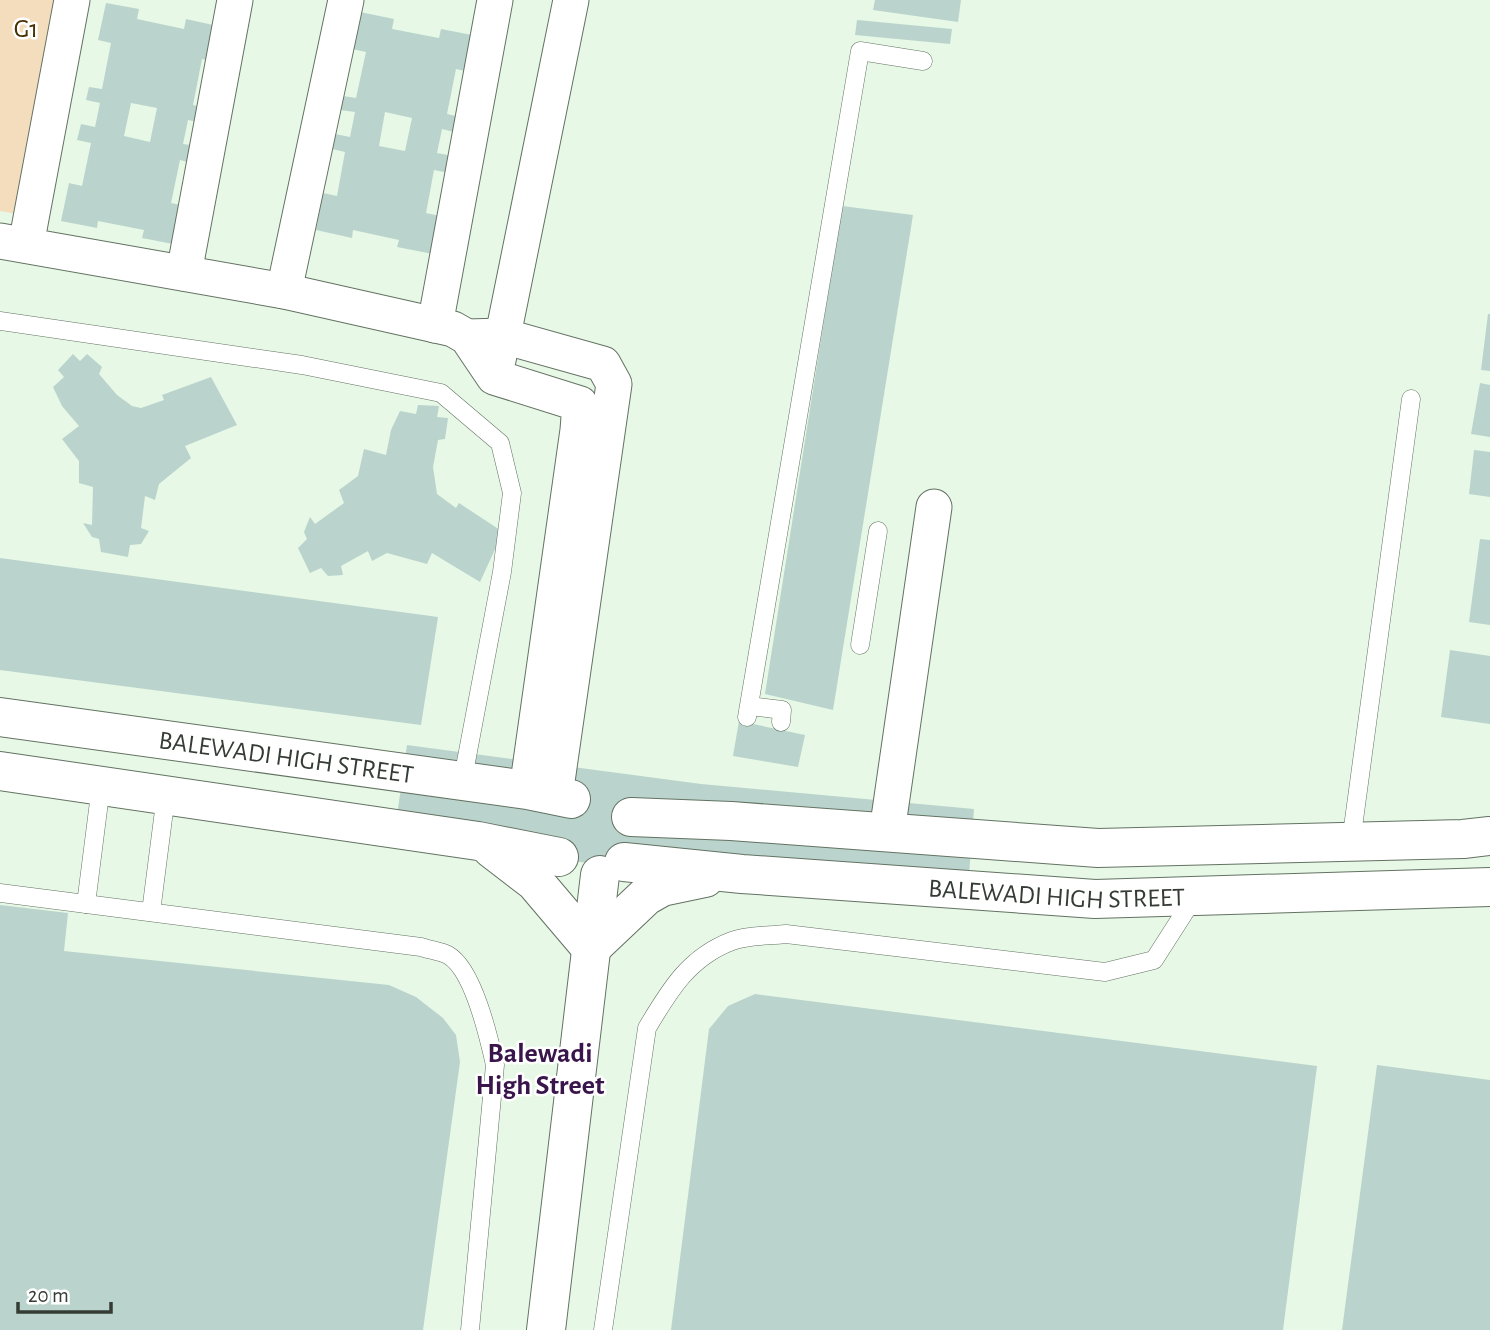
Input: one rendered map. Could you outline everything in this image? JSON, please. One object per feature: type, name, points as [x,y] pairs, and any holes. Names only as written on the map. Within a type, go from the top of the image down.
[{"type":"street","points":[[72,0],[13,243],[285,291],[453,329],[467,337],[494,377],[580,404]]},
{"type":"street","points":[[184,273],[235,0]]},
{"type":"street","points":[[285,291],[346,0]]},
{"type":"street","points":[[435,325],[495,0]]},
{"type":"street","points":[[494,377],[571,0]]},
{"type":"street","points":[[467,337],[503,336],[603,364],[614,384],[609,431],[551,795]]},
{"type":"street","points":[[609,371],[580,404],[551,795],[555,819],[552,832],[559,857],[577,872],[612,868]]},
{"type":"street","points":[[887,832],[934,506]]},
{"type":"street","name":"BALEWADI HIGH STREET","points":[[0,718],[551,795]]},
{"type":"street","name":"BALEWADI HIGH STREET","points":[[0,771],[478,841],[559,857]]},
{"type":"street","points":[[546,1330],[591,948],[612,868],[634,841],[631,817],[625,807],[605,794],[551,795]]},
{"type":"street","name":"BALEWADI HIGH STREET","points":[[631,817],[1098,848],[1490,836]]},
{"type":"street","points":[[478,841],[507,858],[535,882],[591,948]]},
{"type":"street","name":"BALEWADI HIGH STREET","points":[[612,868],[742,874],[1095,899],[1490,887]]},
{"type":"street","points":[[591,948],[646,896],[662,887],[742,874]]},
{"type":"lane","points":[[781,722],[782,710],[748,712],[860,51],[923,61]]},
{"type":"lane","points":[[0,321],[302,365],[441,393],[500,443],[512,493],[502,572],[463,783]]},
{"type":"lane","points":[[1351,842],[1411,398]]},
{"type":"lane","points":[[860,645],[878,531]]},
{"type":"lane","points":[[86,904],[101,786]]},
{"type":"lane","points":[[151,912],[166,795]]},
{"type":"lane","points":[[0,892],[421,947],[449,955],[472,988],[486,1024],[495,1065],[470,1330]]},
{"type":"lane","points":[[603,1330],[647,1028],[670,989],[693,962],[733,940],[786,934],[1105,972],[1154,960],[1195,896]]},
{"type":"green space","name":"G1","points":[[0,0],[57,0],[22,215],[0,211]]},
{"type":"building","points":[[875,0],[961,0],[958,22],[873,10]]},
{"type":"building","points":[[106,3],[139,9],[137,19],[184,29],[186,19],[222,27],[215,62],[202,59],[193,105],[206,108],[203,123],[188,120],[183,144],[198,146],[195,164],[180,160],[171,203],[186,206],[178,245],[142,238],[144,230],[98,221],[97,228],[61,221],[69,183],[82,186],[91,143],[77,140],[81,124],[95,127],[100,103],[86,100],[89,87],[102,89],[111,43],[98,40]],"holes":[[[131,103],[157,108],[150,142],[124,136]]]},
{"type":"building","points":[[360,12],[394,19],[392,29],[439,38],[441,29],[477,36],[470,72],[456,69],[447,114],[460,117],[458,133],[442,129],[437,153],[453,156],[449,173],[434,170],[426,213],[440,216],[433,254],[397,247],[399,240],[353,230],[352,238],[316,230],[323,193],[337,196],[345,152],[332,149],[335,134],[350,137],[355,112],[340,110],[343,96],[356,98],[366,52],[352,49]],"holes":[[[385,112],[412,118],[405,151],[379,146]]]},
{"type":"building","points":[[857,20],[952,29],[950,44],[855,35]]},
{"type":"building","points":[[842,206],[913,215],[833,710],[765,694]]},
{"type":"building","points":[[1490,314],[1490,371],[1481,370]]},
{"type":"building","points":[[73,354],[80,361],[87,354],[102,367],[99,374],[117,395],[132,406],[141,408],[164,400],[162,395],[211,377],[237,425],[185,446],[191,458],[159,484],[155,500],[145,496],[141,528],[149,531],[141,544],[130,545],[128,557],[101,552],[99,539],[92,537],[83,523],[92,525],[93,487],[79,483],[79,461],[62,439],[79,426],[62,406],[53,387],[64,377],[58,370]]},
{"type":"building","points":[[1480,383],[1490,385],[1490,437],[1471,434]]},
{"type":"building","points":[[418,405],[439,406],[437,417],[448,418],[445,439],[438,440],[433,467],[437,494],[456,508],[459,503],[503,532],[480,582],[432,553],[427,564],[387,553],[372,561],[368,551],[341,566],[343,575],[328,576],[321,568],[310,573],[298,548],[307,539],[304,532],[310,517],[315,524],[344,503],[339,490],[358,476],[364,449],[386,455],[391,430],[400,411],[416,414]]},
{"type":"building","points":[[1474,450],[1490,452],[1490,497],[1469,494]]},
{"type":"building","points":[[1480,539],[1490,540],[1490,625],[1469,622]]},
{"type":"building","points":[[0,558],[438,617],[421,725],[0,670]]},
{"type":"building","points":[[1450,650],[1490,656],[1490,724],[1441,717]]},
{"type":"building","points":[[739,721],[805,735],[798,767],[733,756]]},
{"type":"building","points":[[407,745],[701,784],[974,809],[967,902],[691,877],[394,837]]},
{"type":"building","points":[[0,905],[68,913],[64,951],[389,985],[416,997],[443,1018],[456,1035],[460,1062],[423,1330],[0,1330]]},
{"type":"building","points":[[755,994],[1317,1066],[1283,1330],[671,1330],[709,1029],[728,1006]]},
{"type":"building","points":[[1377,1065],[1490,1080],[1490,1330],[1342,1330]]},
{"type":"district","name":"Balewadi High Street","points":[[540,1068]]}]
